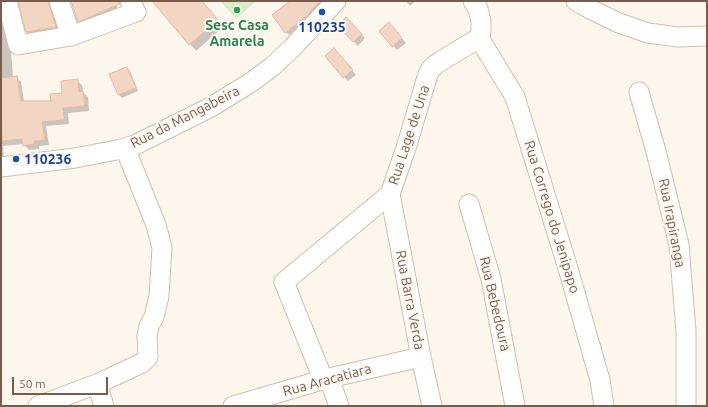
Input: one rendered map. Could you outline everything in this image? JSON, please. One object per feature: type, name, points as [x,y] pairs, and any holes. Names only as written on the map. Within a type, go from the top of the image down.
[{"type":"street","points":[[7,1],[18,45],[71,36],[136,12],[130,1]]},
{"type":"street","points":[[59,1],[71,36]]},
{"type":"street","name":"Rua da Mangabeira","points":[[1,168],[75,158],[135,145],[211,107],[253,81],[273,66],[292,48],[336,1]]},
{"type":"street","points":[[576,1],[619,23],[648,33],[706,40]]},
{"type":"street","points":[[479,38],[481,32],[480,5]]},
{"type":"street","name":"Rua Lage de Una","points":[[326,378],[284,282],[390,194],[406,148],[428,74],[436,64],[479,38]]},
{"type":"street","name":"Rua Corrego do Jenipapo","points":[[479,38],[515,96],[567,265],[600,380],[604,406]]},
{"type":"street","name":"Rua Irapiranga","points":[[639,92],[657,155],[679,245],[686,331],[686,406]]},
{"type":"street","points":[[38,406],[97,384],[142,363],[148,357],[147,336],[149,326],[154,317],[159,296],[162,248],[156,225],[125,148]]},
{"type":"street","name":"Rua Barra Verda","points":[[390,194],[421,357],[432,406]]},
{"type":"street","name":"Rua Bebedoura","points":[[469,204],[491,278],[515,406]]},
{"type":"street","name":"Rua Aracatiara","points":[[233,406],[326,378],[421,357]]},
{"type":"street","points":[[326,378],[339,406]]},
{"type":"street","points":[[97,384],[104,406]]},
{"type":"green space","name":"Sesc Casa Amarela","points":[[220,1],[256,1],[236,19]]},
{"type":"building","points":[[18,1],[48,1],[56,27],[26,32]]},
{"type":"building","points":[[71,1],[119,1],[120,4],[78,22]]},
{"type":"building","points":[[152,1],[202,1],[218,20],[189,45]]},
{"type":"building","points":[[290,1],[321,1],[309,14],[285,33],[272,15]]},
{"type":"building","points":[[346,17],[362,34],[353,42],[337,25]]},
{"type":"building","points":[[389,22],[402,38],[392,47],[379,31]]},
{"type":"building","points":[[334,48],[353,70],[343,78],[325,56]]},
{"type":"building","points":[[127,67],[136,88],[118,95],[109,74]]},
{"type":"building","points":[[17,76],[21,101],[51,101],[50,94],[62,93],[61,81],[78,79],[79,92],[83,91],[85,106],[63,108],[64,120],[42,122],[45,140],[34,141],[35,144],[23,146],[22,139],[2,141],[1,78]]},
{"type":"place","name":"Sesc Casa Amarela","points":[[237,10]]},
{"type":"place","name":"110235","points":[[322,12]]},
{"type":"place","name":"110236","points":[[16,159]]}]
